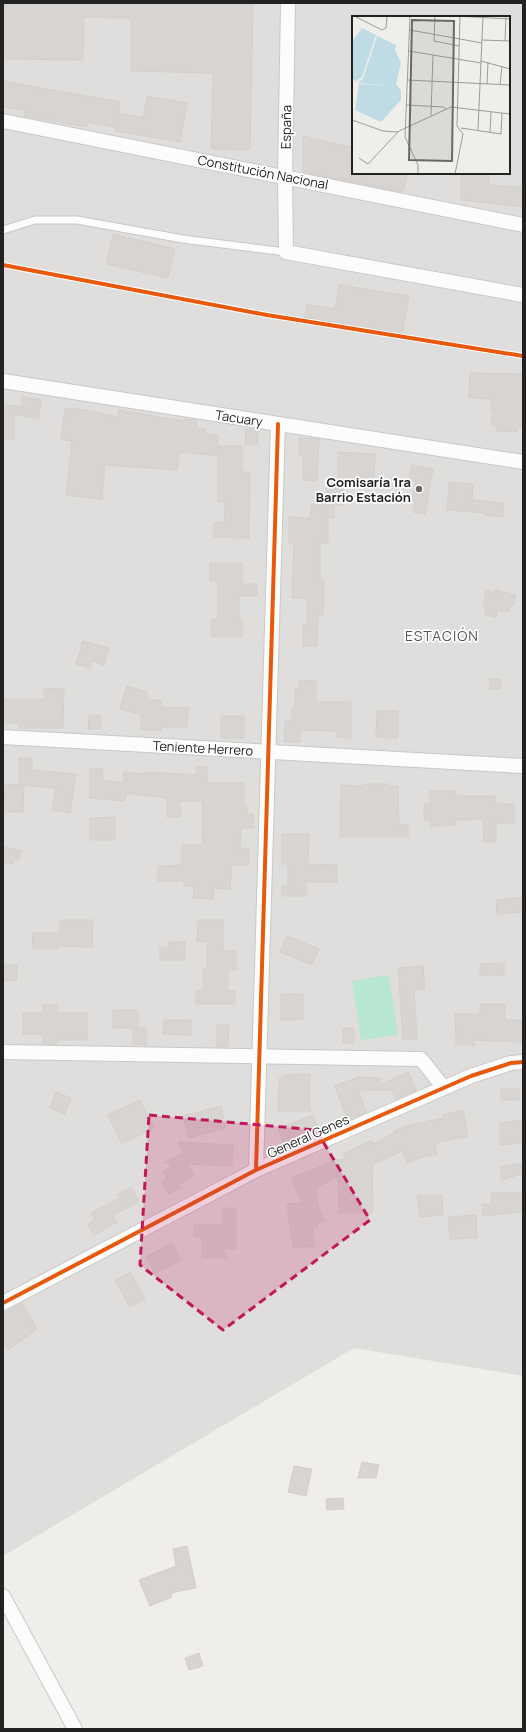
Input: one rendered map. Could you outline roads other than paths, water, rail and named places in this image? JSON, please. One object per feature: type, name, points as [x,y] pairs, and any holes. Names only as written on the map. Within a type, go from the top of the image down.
[{"type":"street","name":"España","points":[[286,252],[285,176],[288,3]]},
{"type":"street","name":"Constitución Nacional","points":[[3,121],[285,176],[523,225]]},
{"type":"street","points":[[286,252],[523,295]]},
{"type":"street","name":"Tacuary","points":[[3,381],[523,462]]},
{"type":"street","points":[[256,1170],[278,424]]},
{"type":"street","name":"Teniente Herrero","points":[[3,737],[523,766]]},
{"type":"street","points":[[3,1052],[421,1059],[444,1088]]},
{"type":"street","name":"General Genes","points":[[3,1303],[256,1170],[444,1088],[511,1063],[523,1062]]},
{"type":"street","points":[[3,1596],[75,1729]]},
{"type":"lane","points":[[3,230],[35,220],[77,220],[183,239],[286,252]]},
{"type":"place","name":"Comisaría 1ra Barrio Estación","points":[[419,489]]},
{"type":"district","name":"ESTACIÓN","points":[[442,635]]}]
